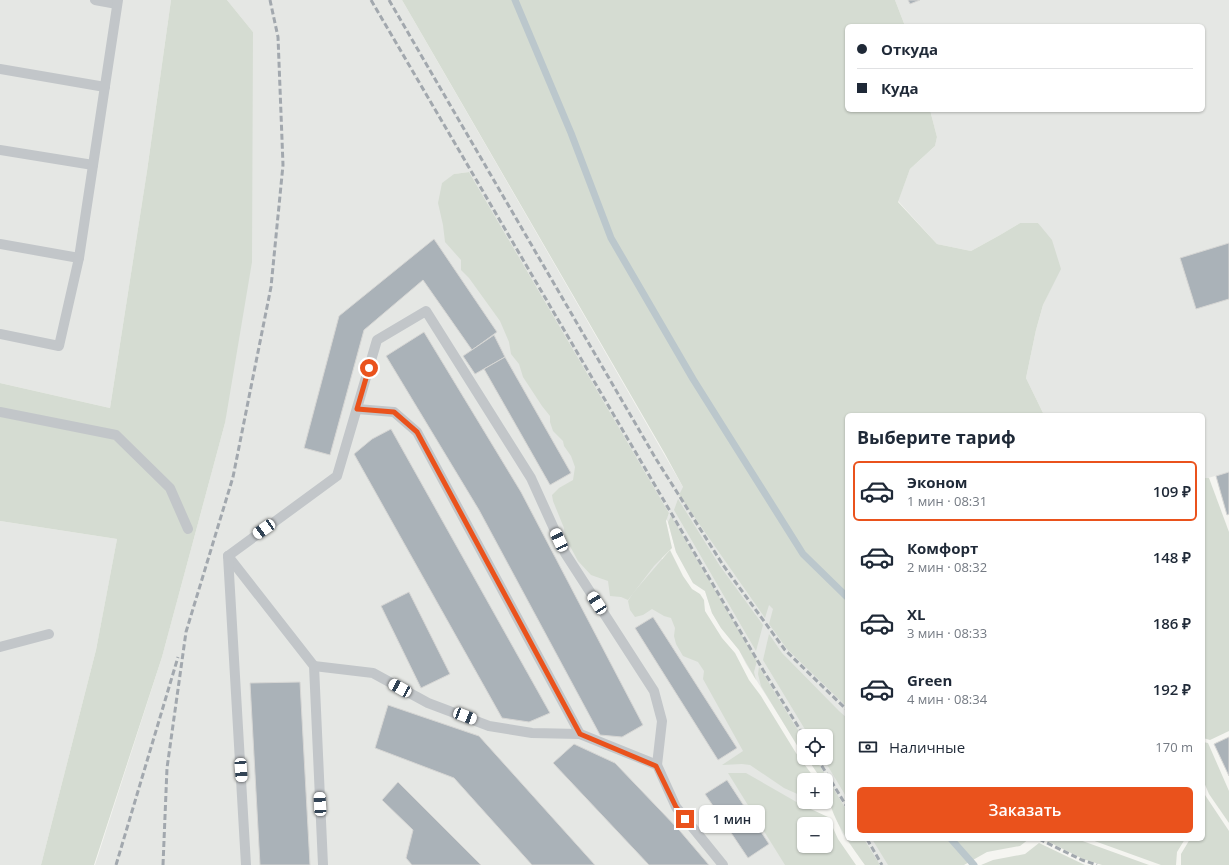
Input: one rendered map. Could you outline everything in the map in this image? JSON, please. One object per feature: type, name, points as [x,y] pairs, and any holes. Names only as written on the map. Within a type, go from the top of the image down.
[{"type":"lane","points":[[0,334],[59,346],[79,258],[117,2],[94,0]]},
{"type":"lane","points":[[0,69],[105,87]]},
{"type":"lane","points":[[0,150],[93,165]]},
{"type":"lane","points":[[0,244],[79,258]]},
{"type":"lane","points":[[228,556],[338,476],[377,340],[426,311],[531,478],[565,553],[654,691],[662,721],[656,766],[676,807],[723,865]]},
{"type":"lane","points":[[357,409],[394,412],[417,432],[580,734]]},
{"type":"lane","points":[[0,412],[116,435],[170,488],[188,529]]},
{"type":"lane","points":[[228,556],[314,666],[322,865]]},
{"type":"lane","points":[[228,556],[246,865]]},
{"type":"lane","points":[[0,647],[49,634]]},
{"type":"lane","points":[[314,666],[373,673],[428,703],[489,726],[532,733],[580,734],[656,766]]},
{"type":"shaded area","points":[[0,0],[171,0],[147,171],[110,408],[0,383]]},
{"type":"shaded area","points":[[171,0],[227,0],[253,32],[252,262],[225,423],[162,657],[94,865],[41,865],[96,650],[117,539],[0,521],[0,383],[110,408],[147,171]]},
{"type":"shaded area","points":[[227,0],[402,0],[683,487],[769,604],[845,686],[845,837],[833,809],[833,773],[817,773],[812,765],[833,765],[833,729],[797,729],[797,744],[746,664],[739,650],[721,628],[712,613],[705,591],[693,583],[676,552],[666,519],[669,513],[469,172],[454,174],[446,188],[797,791],[797,809],[807,809],[812,817],[797,817],[797,853],[831,853],[840,865],[95,865],[162,657],[225,423],[253,32]]},
{"type":"shaded area","points":[[402,0],[895,0],[904,24],[845,24],[845,112],[931,112],[937,137],[935,146],[910,169],[898,202],[937,244],[971,251],[1020,223],[1038,223],[1052,240],[1061,269],[1043,305],[1026,378],[1043,413],[845,413],[845,705],[787,649],[769,624],[773,609],[769,605],[765,618],[679,495],[683,487]]},
{"type":"shaded area","points":[[895,0],[1229,0],[1229,472],[1205,478],[1205,413],[1043,413],[1026,378],[1043,305],[1060,269],[1038,223],[1020,223],[971,251],[937,244],[898,201],[910,169],[935,146],[937,137],[931,112],[1205,112],[1205,24],[904,24]]},
{"type":"shaded area","points":[[469,172],[669,513],[666,521],[672,548],[654,566],[628,600],[621,597],[610,596],[608,581],[591,575],[578,561],[565,537],[564,528],[552,495],[559,488],[573,480],[575,467],[571,456],[564,446],[563,441],[553,431],[550,416],[523,377],[519,364],[511,354],[509,342],[500,321],[469,278],[461,270],[461,260],[445,242],[438,203],[442,183],[454,174]]},
{"type":"shaded area","points":[[1205,478],[1209,478],[1229,532],[1229,731],[1210,740],[1205,739]]},
{"type":"shaded area","points":[[678,499],[720,566],[763,625],[756,651],[674,510]]},
{"type":"shaded area","points":[[671,516],[757,661],[754,672],[756,680],[739,650],[721,628],[712,613],[705,591],[693,583],[676,552],[668,522]]},
{"type":"shaded area","points":[[0,521],[117,539],[96,650],[41,865],[0,865]]},
{"type":"shaded area","points":[[670,550],[683,576],[692,589],[700,594],[704,600],[705,611],[722,638],[735,653],[749,680],[761,696],[797,754],[797,765],[805,765],[811,773],[797,773],[797,794],[784,788],[750,765],[722,765],[743,751],[703,679],[704,671],[698,662],[683,656],[676,644],[674,636],[675,628],[671,618],[652,609],[643,615],[635,617],[630,610],[628,601],[633,593]]},
{"type":"shaded area","points":[[769,634],[782,653],[845,716],[845,795],[827,765],[833,765],[833,729],[805,729],[763,660]]},
{"type":"shaded area","points":[[759,667],[797,729],[797,745],[761,686],[758,674]]},
{"type":"shaded area","points":[[1205,742],[1208,743],[1229,791],[1229,823],[1209,794],[1205,785]]},
{"type":"shaded area","points":[[812,765],[819,765],[824,773],[817,773]]},
{"type":"shaded area","points":[[728,773],[746,773],[797,802],[797,809],[811,809],[828,817],[797,817],[797,853],[833,853],[833,828],[838,839],[856,865],[785,865]]},
{"type":"shaded area","points":[[833,788],[845,808],[845,836],[832,809]]},
{"type":"shaded area","points":[[1205,795],[1229,831],[1229,865],[1181,865],[1181,854],[1189,841],[1205,841]]},
{"type":"shaded area","points":[[848,841],[900,841],[914,865],[865,865]]},
{"type":"shaded area","points":[[848,841],[865,841],[880,865],[865,865]]},
{"type":"shaded area","points":[[873,841],[1026,841],[1020,846],[987,852],[964,865],[888,865]]},
{"type":"shaded area","points":[[1047,841],[1083,841],[1149,865],[1102,865],[1083,859]]},
{"type":"shaded area","points":[[1095,841],[1184,841],[1177,852],[1176,865],[1161,865]]},
{"type":"shaded area","points":[[1039,843],[1085,865],[981,865],[993,860],[1025,854]]},
{"type":"building","points":[[908,0],[920,0],[910,4]]},
{"type":"building","points":[[434,239],[497,332],[472,350],[423,280],[364,330],[330,455],[304,448],[339,316]]},
{"type":"building","points":[[1229,243],[1229,299],[1196,309],[1180,258]]},
{"type":"building","points":[[424,332],[521,492],[643,725],[622,737],[600,735],[479,510],[386,356]]},
{"type":"building","points":[[494,335],[505,357],[475,374],[463,356]]},
{"type":"building","points":[[505,357],[571,473],[550,485],[484,369]]},
{"type":"building","points":[[391,429],[550,713],[529,722],[502,718],[354,454],[372,439]]},
{"type":"building","points":[[1229,472],[1229,514],[1227,515],[1216,476]]},
{"type":"building","points":[[409,592],[450,674],[421,688],[381,606]]},
{"type":"building","points":[[653,617],[737,748],[718,760],[635,628]]},
{"type":"building","points":[[300,682],[310,865],[260,865],[250,683]]},
{"type":"building","points":[[388,705],[479,736],[595,865],[532,865],[454,778],[375,748]]},
{"type":"building","points":[[1229,737],[1229,776],[1214,744]]},
{"type":"building","points":[[574,744],[615,763],[680,831],[709,865],[649,865],[553,763]]},
{"type":"building","points":[[727,780],[769,844],[748,858],[705,794]]},
{"type":"building","points":[[398,782],[481,865],[412,865],[406,858],[413,830],[382,800]]},
{"type":"waterway","points":[[515,0],[571,133],[611,238],[693,379],[803,554],[845,595]]},
{"type":"waterway","points":[[953,841],[974,865]]},
{"type":"railway","points":[[163,865],[167,768],[186,632],[233,477],[271,287],[283,165],[278,37],[270,0]]},
{"type":"railway","points":[[371,0],[763,670],[800,729]]},
{"type":"railway","points":[[389,0],[656,459],[723,565],[785,650],[845,708]]},
{"type":"railway","points":[[116,865],[178,657]]},
{"type":"railway","points":[[821,765],[845,804]]},
{"type":"railway","points":[[868,841],[882,865]]},
{"type":"railway","points":[[1043,841],[1082,860],[1097,865]]},
{"type":"route","points":[[369,368],[357,409],[394,412],[417,432],[580,734],[656,766],[676,807],[685,819]]}]
